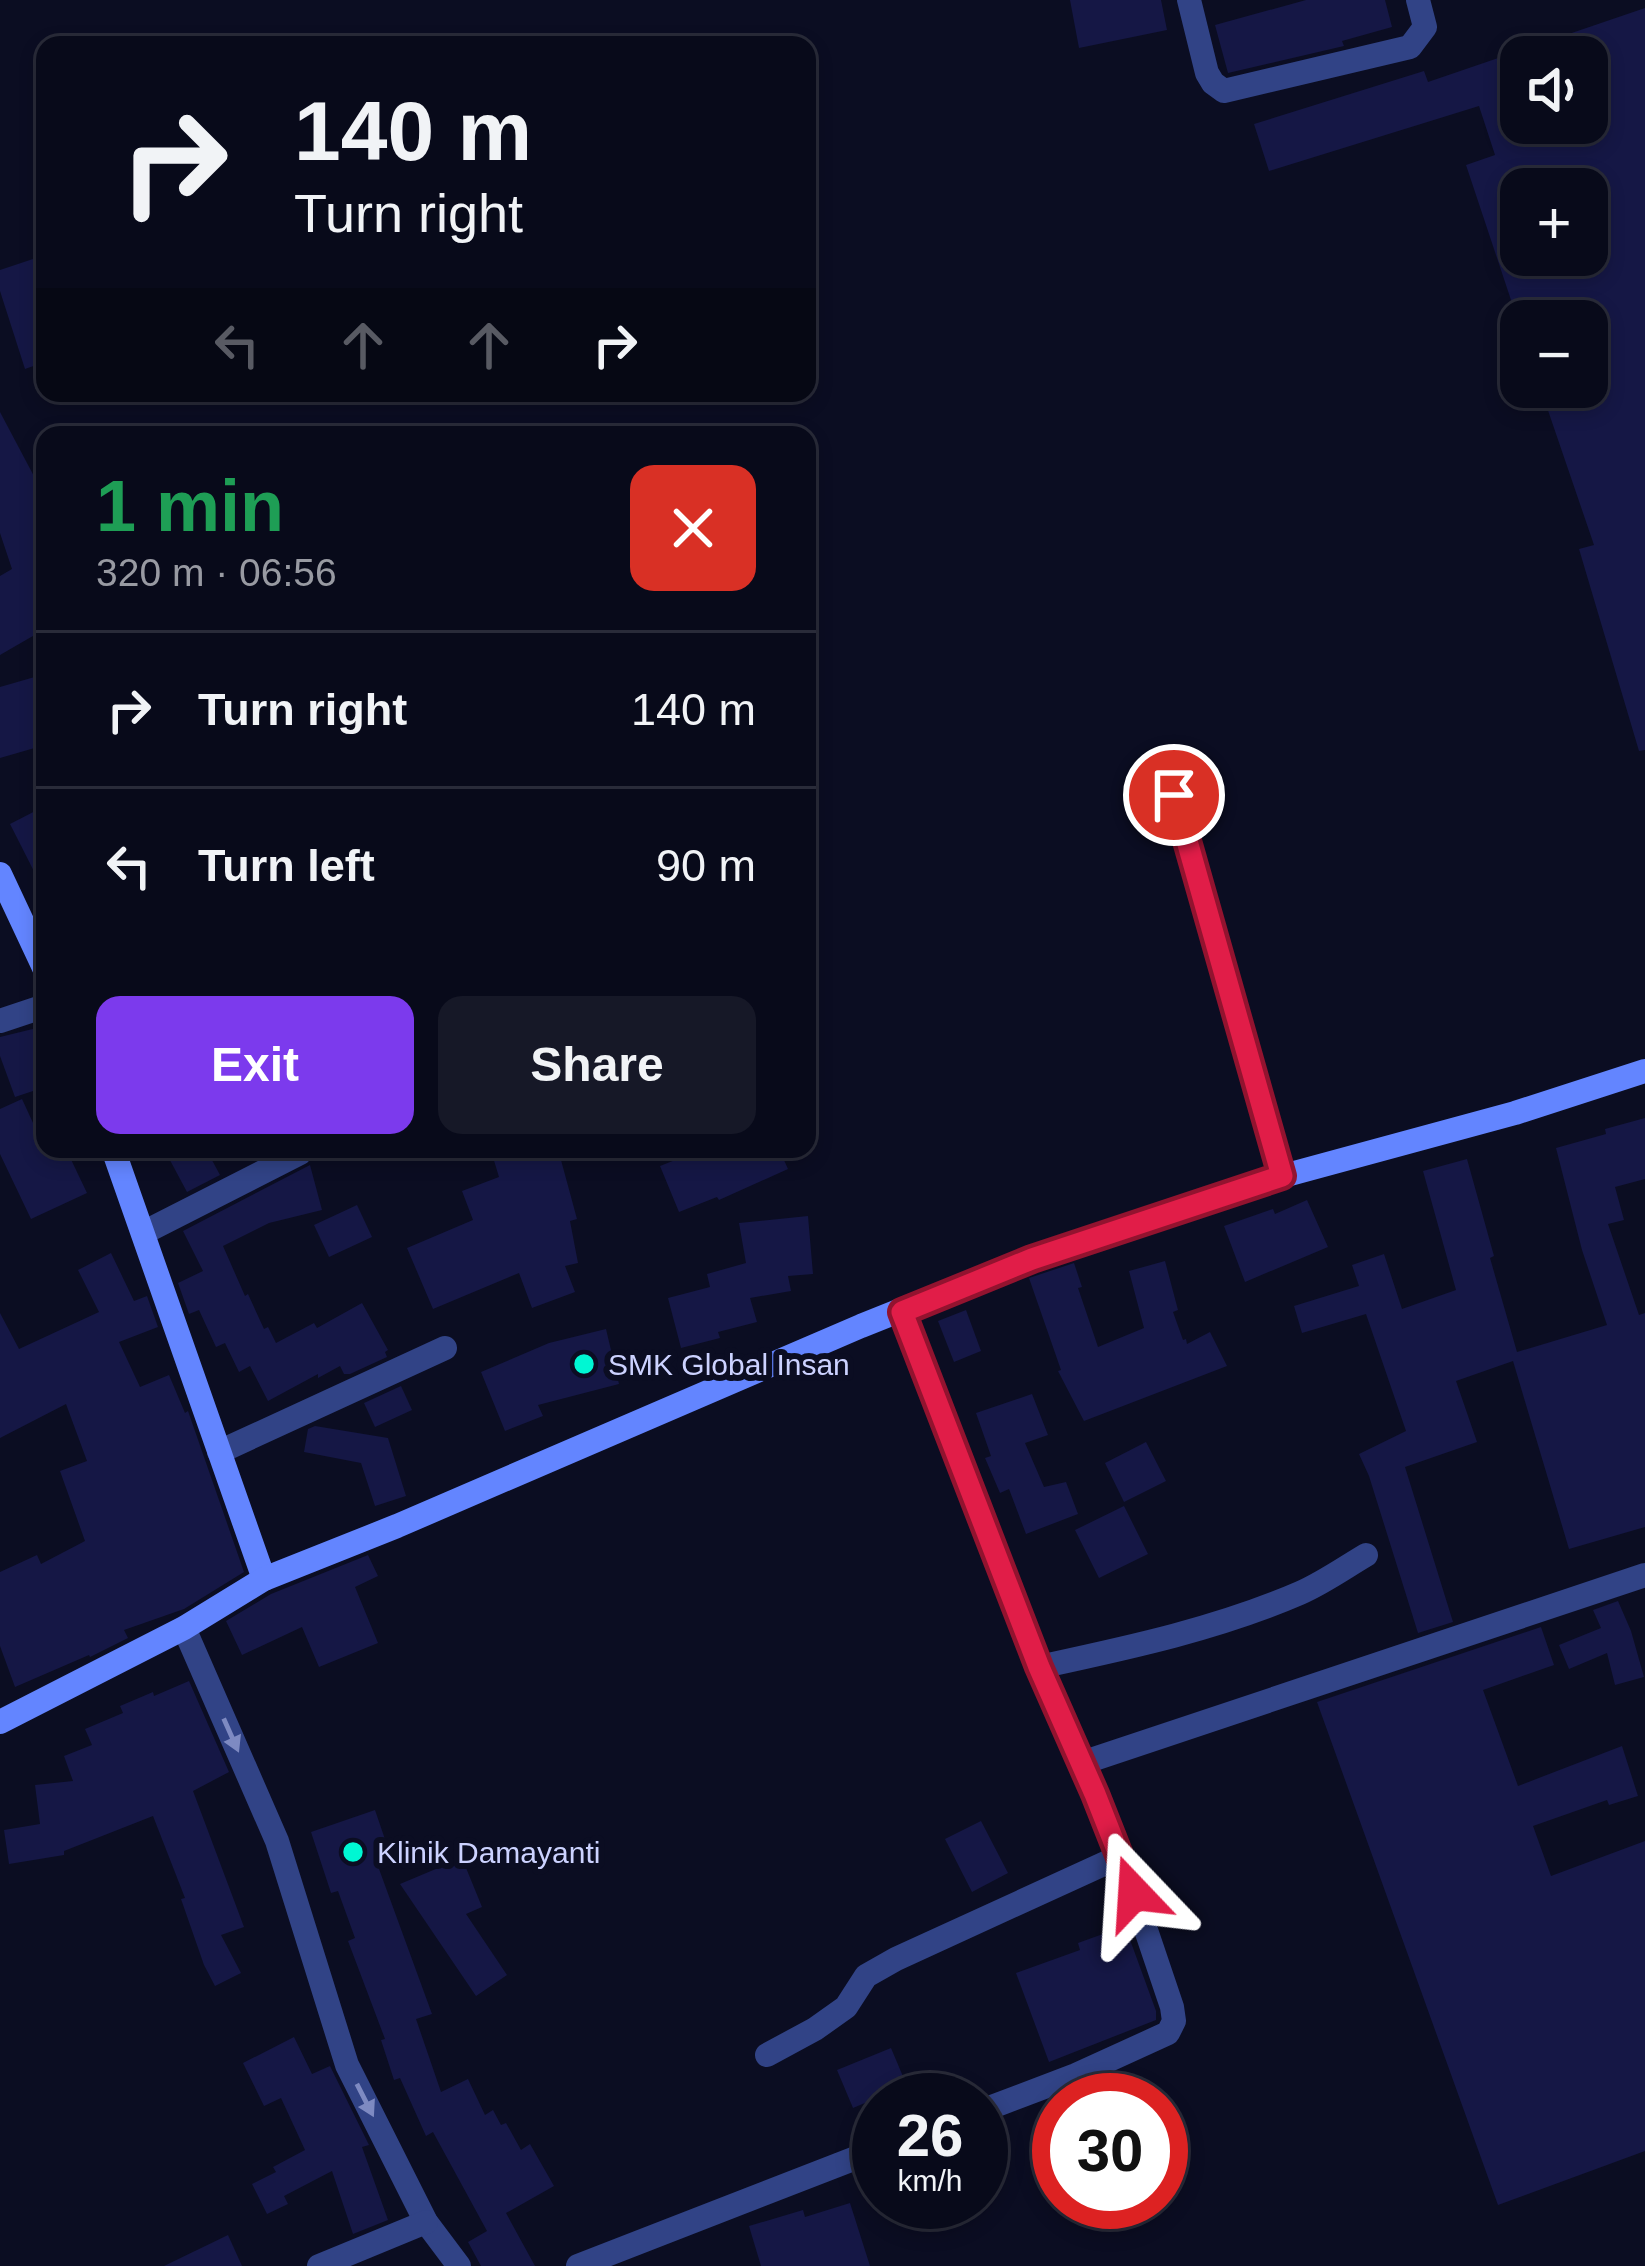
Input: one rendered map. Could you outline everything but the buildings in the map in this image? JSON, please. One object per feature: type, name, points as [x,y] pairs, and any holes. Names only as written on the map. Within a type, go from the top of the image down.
[{"type":"street","points":[[1189,0],[1208,73],[1224,91],[1410,47],[1425,27],[1418,0]]},
{"type":"street","points":[[0,874],[36,951]]},
{"type":"street","points":[[0,1021],[36,1009]]},
{"type":"street","points":[[0,1723],[184,1628],[265,1579],[861,1326],[1032,1259],[1282,1176],[1515,1113],[1645,1070]]},
{"type":"street","points":[[116,1158],[265,1579]]},
{"type":"street","points":[[143,1233],[290,1158]]},
{"type":"street","points":[[902,1312],[1039,1667],[1121,1856],[1174,2020],[1168,2033],[1008,2101]]},
{"type":"street","points":[[219,1452],[445,1348]]},
{"type":"street","points":[[1039,1667],[1177,1636],[1248,1613],[1305,1591],[1366,1555]]},
{"type":"street","points":[[1082,1763],[1645,1575]]},
{"type":"street","points":[[184,1628],[277,1841],[347,2065],[426,2222],[459,2266]]},
{"type":"street","points":[[767,2055],[847,2007],[866,1976],[896,1959],[1121,1856]]},
{"type":"street","points":[[578,2266],[852,2159]]},
{"type":"street","points":[[320,2266],[426,2222]]},
{"type":"lane","points":[[1174,795],[1282,1176]]},
{"type":"place","name":"SMK Global Insan","points":[[584,1364]]},
{"type":"place","name":"Klinik Damayanti","points":[[353,1852]]},
{"type":"route","points":[[1134,1893],[1039,1667],[902,1312],[1032,1259],[1282,1176],[1174,795]]}]
